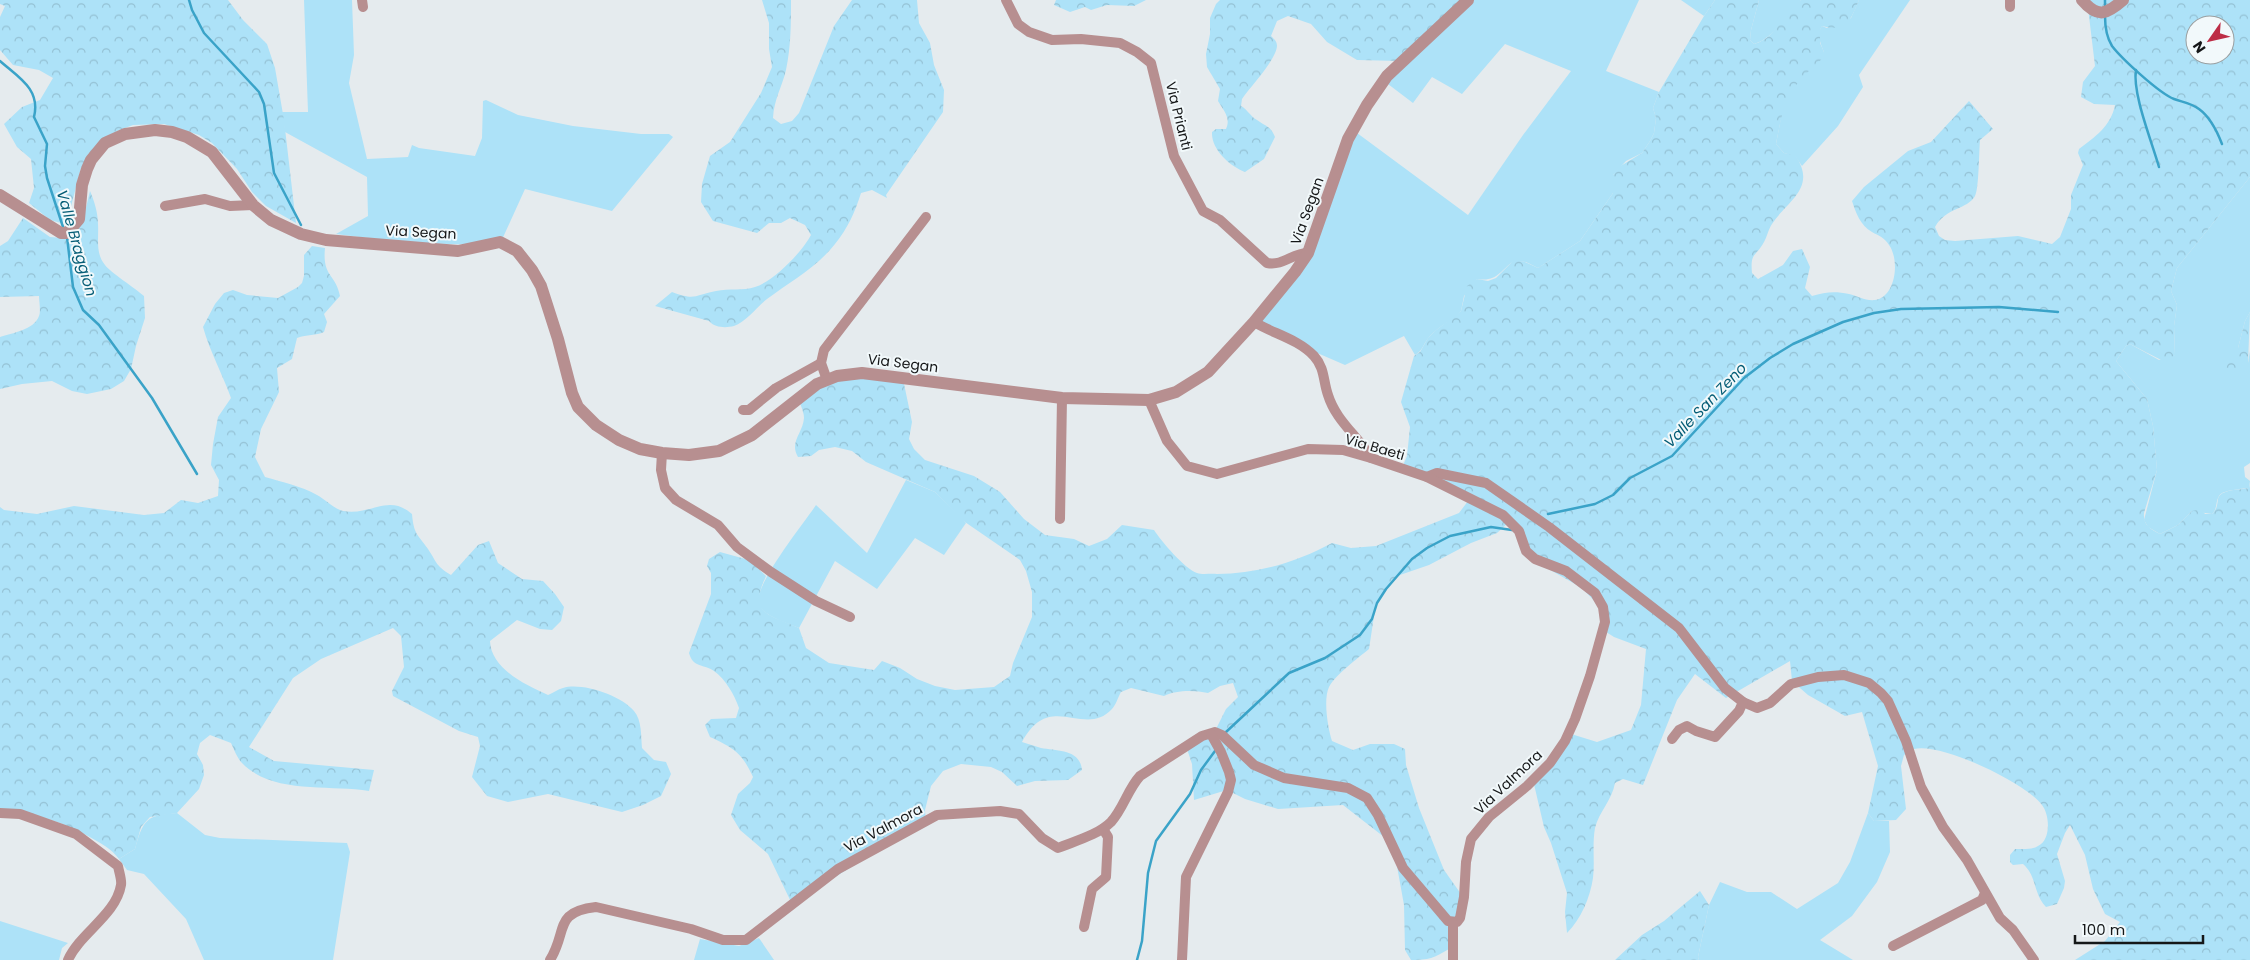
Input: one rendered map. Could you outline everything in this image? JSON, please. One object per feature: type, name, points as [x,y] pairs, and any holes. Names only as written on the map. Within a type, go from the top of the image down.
[{"type":"street","name":"Via Prianti","points":[[1006,0],[1018,24],[1029,32],[1052,40],[1081,39],[1120,43],[1137,52],[1151,63],[1174,156],[1203,211],[1220,220],[1267,264],[1276,265],[1285,262],[1297,253],[1308,253]]},
{"type":"street","name":"Via Segan","points":[[0,195],[61,233],[67,233],[79,220],[82,185],[86,169],[105,143],[125,134],[155,130],[187,138],[212,152],[253,205],[272,220],[301,234],[326,240],[458,250],[500,242],[517,251],[532,270],[541,286],[558,339],[572,393],[578,407],[596,425],[619,440],[640,449],[662,453],[690,455],[719,451],[752,435],[817,384],[837,376],[862,372],[1062,398],[1149,400],[1176,392],[1208,372],[1254,322],[1295,272],[1308,253],[1348,138],[1367,105],[1387,76],[1468,0]]},
{"type":"street","points":[[2082,0],[2094,11],[2102,13],[2110,11],[2123,0]]},
{"type":"street","points":[[165,206],[205,199],[230,206],[253,205]]},
{"type":"street","points":[[827,380],[821,364],[824,350],[926,217]]},
{"type":"street","points":[[1254,322],[1270,332],[1301,345],[1314,356],[1323,368],[1327,394],[1334,409],[1342,422],[1372,458]]},
{"type":"street","points":[[743,410],[749,410],[776,388],[821,364]]},
{"type":"street","points":[[1060,519],[1062,398]]},
{"type":"street","name":"Via Baeti","points":[[1149,400],[1167,441],[1187,466],[1217,474],[1308,449],[1343,450],[1427,477],[1437,473],[1486,483],[1550,527],[1679,628],[1725,688],[1744,702]]},
{"type":"street","points":[[662,453],[661,470],[665,488],[676,500],[718,525],[737,547],[771,572],[816,601],[850,617]]},
{"type":"street","name":"Via Valmora","points":[[1427,477],[1503,515],[1519,530],[1526,551],[1535,559],[1566,571],[1595,593],[1603,607],[1605,622],[1590,676],[1565,741],[1550,763],[1527,786],[1489,817],[1471,839],[1466,862],[1464,897],[1460,918],[1453,923]]},
{"type":"street","points":[[1672,738],[1679,730],[1687,726],[1715,737],[1740,711],[1744,702],[1757,708],[1770,703],[1791,684],[1818,677],[1844,675],[1869,684],[1888,701],[1906,742],[1921,787],[1943,828],[1968,860],[1984,893],[2000,918],[2013,930],[2034,960]]},
{"type":"street","points":[[1182,960],[1186,877],[1228,792],[1231,780],[1221,752],[1211,734],[1215,732],[1254,765],[1284,778],[1348,788],[1367,798],[1378,815],[1403,868],[1448,921],[1453,923],[1453,960]]},
{"type":"street","name":"Via Valmora","points":[[550,960],[555,952],[564,921],[570,914],[582,909],[596,907],[692,929],[722,940],[746,940],[838,868],[937,815],[1000,811],[1019,814],[1042,838],[1058,848],[1103,829],[1112,821],[1132,784],[1140,776],[1202,736],[1211,734]]},
{"type":"street","points":[[0,813],[20,814],[76,834],[118,866],[122,885],[109,911],[73,948],[68,960]]},
{"type":"street","points":[[1084,927],[1092,890],[1106,877],[1108,837],[1103,829]]},
{"type":"street","points":[[1893,946],[1982,900],[1984,893]]},
{"type":"green space","points":[[0,0],[228,0],[243,20],[267,44],[275,68],[284,120],[296,223],[266,206],[252,192],[237,169],[212,143],[199,135],[164,124],[133,125],[117,131],[81,168],[69,214],[65,220],[61,223],[50,220],[29,203],[34,188],[31,159],[17,147],[4,124],[22,107],[40,100],[53,78],[39,70],[13,65],[0,50],[0,17],[5,6],[0,4]]},
{"type":"green space","points":[[304,0],[352,0],[354,55],[349,83],[367,159],[408,157],[412,145],[419,148],[475,156],[482,138],[483,101],[486,100],[518,115],[573,126],[641,134],[669,134],[673,137],[612,211],[525,189],[500,244],[418,242],[336,234],[368,216],[367,177],[285,132],[282,112],[308,112]]},
{"type":"green space","points":[[762,0],[791,0],[788,61],[773,118],[781,124],[792,121],[799,113],[834,26],[852,0],[917,0],[919,23],[930,43],[934,65],[944,90],[943,112],[886,195],[887,198],[872,190],[861,193],[854,213],[844,232],[820,260],[767,299],[743,321],[734,326],[721,327],[709,321],[655,306],[672,292],[691,297],[721,290],[750,288],[762,284],[787,265],[811,235],[805,225],[790,218],[781,223],[769,223],[757,233],[713,221],[701,202],[702,184],[710,156],[730,142],[761,93],[772,67],[769,49],[769,23]]},
{"type":"green space","points":[[1056,0],[1146,0],[1134,6],[1107,5],[1091,10],[1085,7],[1070,12],[1054,5]]},
{"type":"green space","points":[[1220,0],[1466,0],[1401,61],[1357,60],[1327,42],[1311,24],[1288,16],[1277,21],[1271,36],[1277,46],[1276,52],[1242,99],[1241,106],[1270,128],[1275,137],[1264,159],[1245,172],[1233,166],[1222,156],[1214,145],[1212,138],[1212,132],[1216,129],[1226,129],[1228,121],[1218,101],[1220,89],[1207,67],[1206,54],[1210,34],[1210,18],[1216,4]]},
{"type":"green space","points":[[1466,0],[1639,0],[1606,71],[1659,92],[1653,108],[1656,118],[1654,133],[1650,141],[1642,153],[1626,161],[1613,175],[1613,193],[1580,241],[1538,268],[1526,262],[1514,261],[1498,275],[1490,279],[1477,279],[1464,296],[1461,311],[1434,332],[1415,355],[1404,336],[1345,365],[1253,325],[1289,284],[1353,130],[1468,215],[1523,135],[1571,71],[1505,44],[1462,94],[1432,77],[1413,103],[1384,81]]},
{"type":"green space","points":[[1681,0],[1715,0],[1704,16]]},
{"type":"green space","points":[[1715,0],[1759,0],[1751,30],[1750,40],[1754,44],[1770,35],[1789,9],[1801,0],[1859,0],[1847,23],[1843,26],[1830,28],[1822,26],[1820,30],[1820,43],[1824,52],[1823,58],[1802,78],[1785,105],[1776,144],[1784,153],[1795,155],[1801,166],[1802,185],[1792,201],[1772,224],[1764,242],[1754,255],[1752,273],[1758,279],[1783,265],[1793,251],[1802,249],[1810,267],[1805,288],[1812,296],[1839,292],[1875,300],[1888,292],[1892,285],[1895,268],[1894,260],[1889,245],[1885,240],[1861,222],[1852,201],[1864,187],[1908,151],[1931,142],[1969,101],[1993,129],[1980,140],[1975,196],[1967,204],[1950,212],[1940,220],[1935,227],[1939,236],[1945,240],[1955,241],[2018,236],[2052,244],[2060,237],[2071,209],[2071,195],[2083,165],[2078,153],[2079,149],[2106,125],[2115,105],[2094,104],[2081,97],[2083,82],[2095,66],[2088,8],[2081,0],[2250,0],[2250,177],[2177,268],[2171,291],[2177,305],[2174,326],[2175,355],[2165,362],[2130,344],[2126,346],[2116,361],[2147,399],[2153,426],[2157,470],[2144,513],[2148,526],[2160,534],[2178,525],[2192,511],[2201,509],[2205,514],[2212,514],[2222,493],[2249,488],[2250,484],[2250,960],[2075,960],[2105,941],[2120,922],[2105,914],[2093,889],[2085,855],[2070,825],[2057,854],[2065,881],[2064,888],[2057,904],[2046,907],[2039,896],[2031,874],[2023,864],[2013,865],[2010,862],[2010,855],[2015,849],[2033,848],[2042,843],[2048,827],[2045,809],[2033,796],[2019,786],[1982,766],[1927,748],[1914,749],[1904,755],[1901,766],[1906,809],[1896,820],[1874,821],[1868,813],[1878,766],[1862,712],[1845,716],[1808,695],[1792,681],[1790,661],[1726,698],[1695,674],[1677,700],[1643,785],[1623,779],[1615,783],[1595,828],[1594,872],[1590,893],[1581,915],[1567,933],[1565,912],[1567,893],[1544,827],[1533,780],[1568,733],[1597,742],[1631,730],[1641,705],[1646,649],[1614,637],[1600,628],[1600,607],[1582,588],[1545,567],[1508,523],[1497,533],[1471,543],[1429,565],[1397,576],[1376,603],[1369,649],[1332,682],[1326,699],[1332,741],[1353,750],[1370,744],[1394,744],[1405,749],[1406,765],[1419,808],[1444,870],[1461,894],[1449,949],[1439,955],[1427,959],[1411,960],[1405,950],[1404,905],[1393,844],[1343,805],[1278,809],[1245,799],[1227,790],[1194,800],[1192,764],[1186,746],[1215,731],[1226,709],[1238,697],[1233,683],[1220,686],[1208,693],[1185,691],[1164,696],[1131,688],[1121,692],[1112,709],[1101,717],[1090,719],[1055,716],[1044,719],[1033,727],[1022,742],[1041,748],[1067,752],[1077,758],[1082,770],[1068,780],[1035,781],[1017,786],[1002,772],[991,767],[961,764],[943,771],[931,786],[925,810],[926,823],[792,904],[768,854],[740,830],[731,815],[738,794],[750,783],[753,777],[741,757],[731,748],[710,737],[705,725],[711,719],[736,718],[739,708],[726,683],[714,671],[693,661],[689,653],[711,594],[711,573],[707,566],[709,559],[720,552],[749,560],[766,576],[759,598],[760,605],[764,611],[799,628],[806,648],[829,663],[874,670],[882,661],[900,668],[917,679],[935,686],[955,690],[994,687],[1010,676],[1013,663],[1032,617],[1032,592],[1026,571],[1020,560],[962,520],[935,492],[866,462],[852,451],[835,447],[819,450],[811,456],[798,457],[795,447],[804,418],[797,395],[836,375],[903,379],[912,422],[909,439],[914,449],[925,460],[974,476],[1000,492],[1024,519],[1045,535],[1074,539],[1089,546],[1107,539],[1122,525],[1154,530],[1180,561],[1199,574],[1247,572],[1276,566],[1305,556],[1332,543],[1351,548],[1376,546],[1459,513],[1471,497],[1402,468],[1407,456],[1410,427],[1401,402],[1414,356],[1420,352],[1428,338],[1435,331],[1461,311],[1467,286],[1477,279],[1488,281],[1496,278],[1514,260],[1525,262],[1538,268],[1580,241],[1613,193],[1613,175],[1619,167],[1642,153],[1650,141],[1654,133],[1656,118],[1653,108],[1659,92]]},
{"type":"green space","points":[[1759,0],[1801,0],[1774,31],[1762,41],[1754,44],[1750,40],[1751,30]]},
{"type":"green space","points":[[1859,0],[1910,0],[1859,75],[1863,87],[1838,126],[1802,166],[1795,156],[1784,153],[1776,144],[1783,107],[1791,88],[1824,52],[1819,36],[1822,26],[1827,28],[1851,18]]},
{"type":"green space","points":[[2250,177],[2250,312],[2245,321],[2238,348],[2248,363],[2250,351],[2250,463],[2244,467],[2245,477],[2250,481],[2249,488],[2224,492],[2219,496],[2212,514],[2192,511],[2178,525],[2160,534],[2148,527],[2144,520],[2157,470],[2153,426],[2147,399],[2116,361],[2126,346],[2130,344],[2159,360],[2175,355],[2174,326],[2177,305],[2171,291],[2177,268]]},
{"type":"green space","points":[[90,191],[97,215],[98,245],[102,260],[112,272],[144,296],[145,318],[131,369],[124,381],[111,389],[87,394],[72,391],[52,381],[22,384],[0,389],[0,337],[28,328],[36,321],[40,309],[39,296],[0,297],[0,246],[8,241],[23,218],[50,237],[63,238],[83,220]]},
{"type":"green space","points":[[312,246],[325,248],[327,270],[336,283],[340,296],[324,314],[327,322],[324,332],[297,338],[292,359],[277,368],[279,392],[261,429],[255,457],[265,477],[311,492],[343,511],[362,511],[387,505],[403,508],[412,514],[417,533],[437,564],[451,575],[478,545],[489,541],[498,563],[522,579],[543,581],[564,607],[561,621],[552,630],[540,629],[517,620],[490,641],[496,660],[511,675],[548,695],[563,688],[590,688],[611,695],[628,705],[637,715],[641,729],[642,748],[654,760],[666,762],[671,774],[661,796],[622,812],[548,794],[508,802],[487,796],[472,777],[480,746],[478,737],[459,731],[393,696],[392,691],[404,667],[401,636],[393,628],[321,659],[293,678],[249,747],[274,761],[374,770],[369,791],[302,786],[269,780],[255,773],[242,763],[231,743],[210,735],[200,743],[197,754],[203,765],[204,775],[199,789],[177,813],[150,817],[141,827],[135,849],[119,859],[105,846],[66,825],[35,816],[0,811],[0,507],[4,510],[37,514],[74,506],[144,515],[164,513],[181,500],[198,503],[218,496],[219,480],[211,465],[213,444],[218,417],[231,398],[203,327],[215,304],[224,293],[233,290],[247,295],[278,298],[298,287],[302,283],[304,276],[304,255]]},
{"type":"green space","points":[[2250,312],[2248,363],[2232,376],[2220,366],[2238,348],[2245,321]]},
{"type":"green space","points":[[906,480],[935,492],[966,523],[944,555],[915,538],[877,589],[835,561],[799,628],[777,619],[762,609],[759,605],[759,597],[763,585],[780,555],[816,505],[867,553]]},
{"type":"green space","points":[[177,813],[205,835],[220,838],[347,843],[350,852],[333,960],[204,960],[186,919],[144,874],[127,870],[119,859],[135,849],[141,831],[147,821],[158,815]]},
{"type":"green space","points":[[1868,813],[1874,821],[1889,821],[1890,852],[1877,882],[1852,916],[1820,940],[1853,960],[1699,960],[1698,957],[1709,905],[1720,882],[1747,892],[1771,892],[1797,909],[1838,883],[1850,862]]},
{"type":"green space","points":[[1700,891],[1709,905],[1698,957],[1699,960],[1615,960],[1642,935],[1664,921]]},
{"type":"green space","points":[[0,921],[68,943],[62,948],[59,960],[0,960]]},
{"type":"green space","points":[[759,938],[774,960],[694,960],[700,939],[739,946]]},
{"type":"waterway","points":[[189,0],[204,33],[259,92],[264,104],[274,173],[301,225]]},
{"type":"waterway","points":[[2105,0],[2105,5]]},
{"type":"waterway","points":[[2105,16],[2109,39],[2117,52],[2167,96],[2193,105],[2203,112],[2213,125],[2222,144]]},
{"type":"waterway","name":"Valle Braggion","points":[[0,61],[21,78],[31,91],[35,107],[34,117],[47,144],[45,166],[47,178],[64,230]]},
{"type":"waterway","points":[[2136,70],[2137,91],[2143,118],[2159,167]]},
{"type":"waterway","name":"Valle Braggion","points":[[67,237],[73,287],[83,310],[99,325],[152,398],[197,474]]},
{"type":"waterway","name":"Valle San Zeno","points":[[1548,514],[1595,504],[1613,495],[1630,478],[1672,456],[1744,378],[1770,358],[1793,344],[1843,322],[1874,313],[1901,309],[1999,307],[2058,312]]},
{"type":"waterway","name":"Valle San Zeno","points":[[1226,732],[1289,673],[1325,658],[1360,635],[1372,619],[1377,603],[1386,589],[1412,559],[1427,548],[1450,536],[1491,527],[1512,530]]},
{"type":"waterway","name":"Valle San Zeno","points":[[1137,960],[1142,941],[1148,873],[1156,841],[1190,794],[1201,770],[1215,751]]}]
